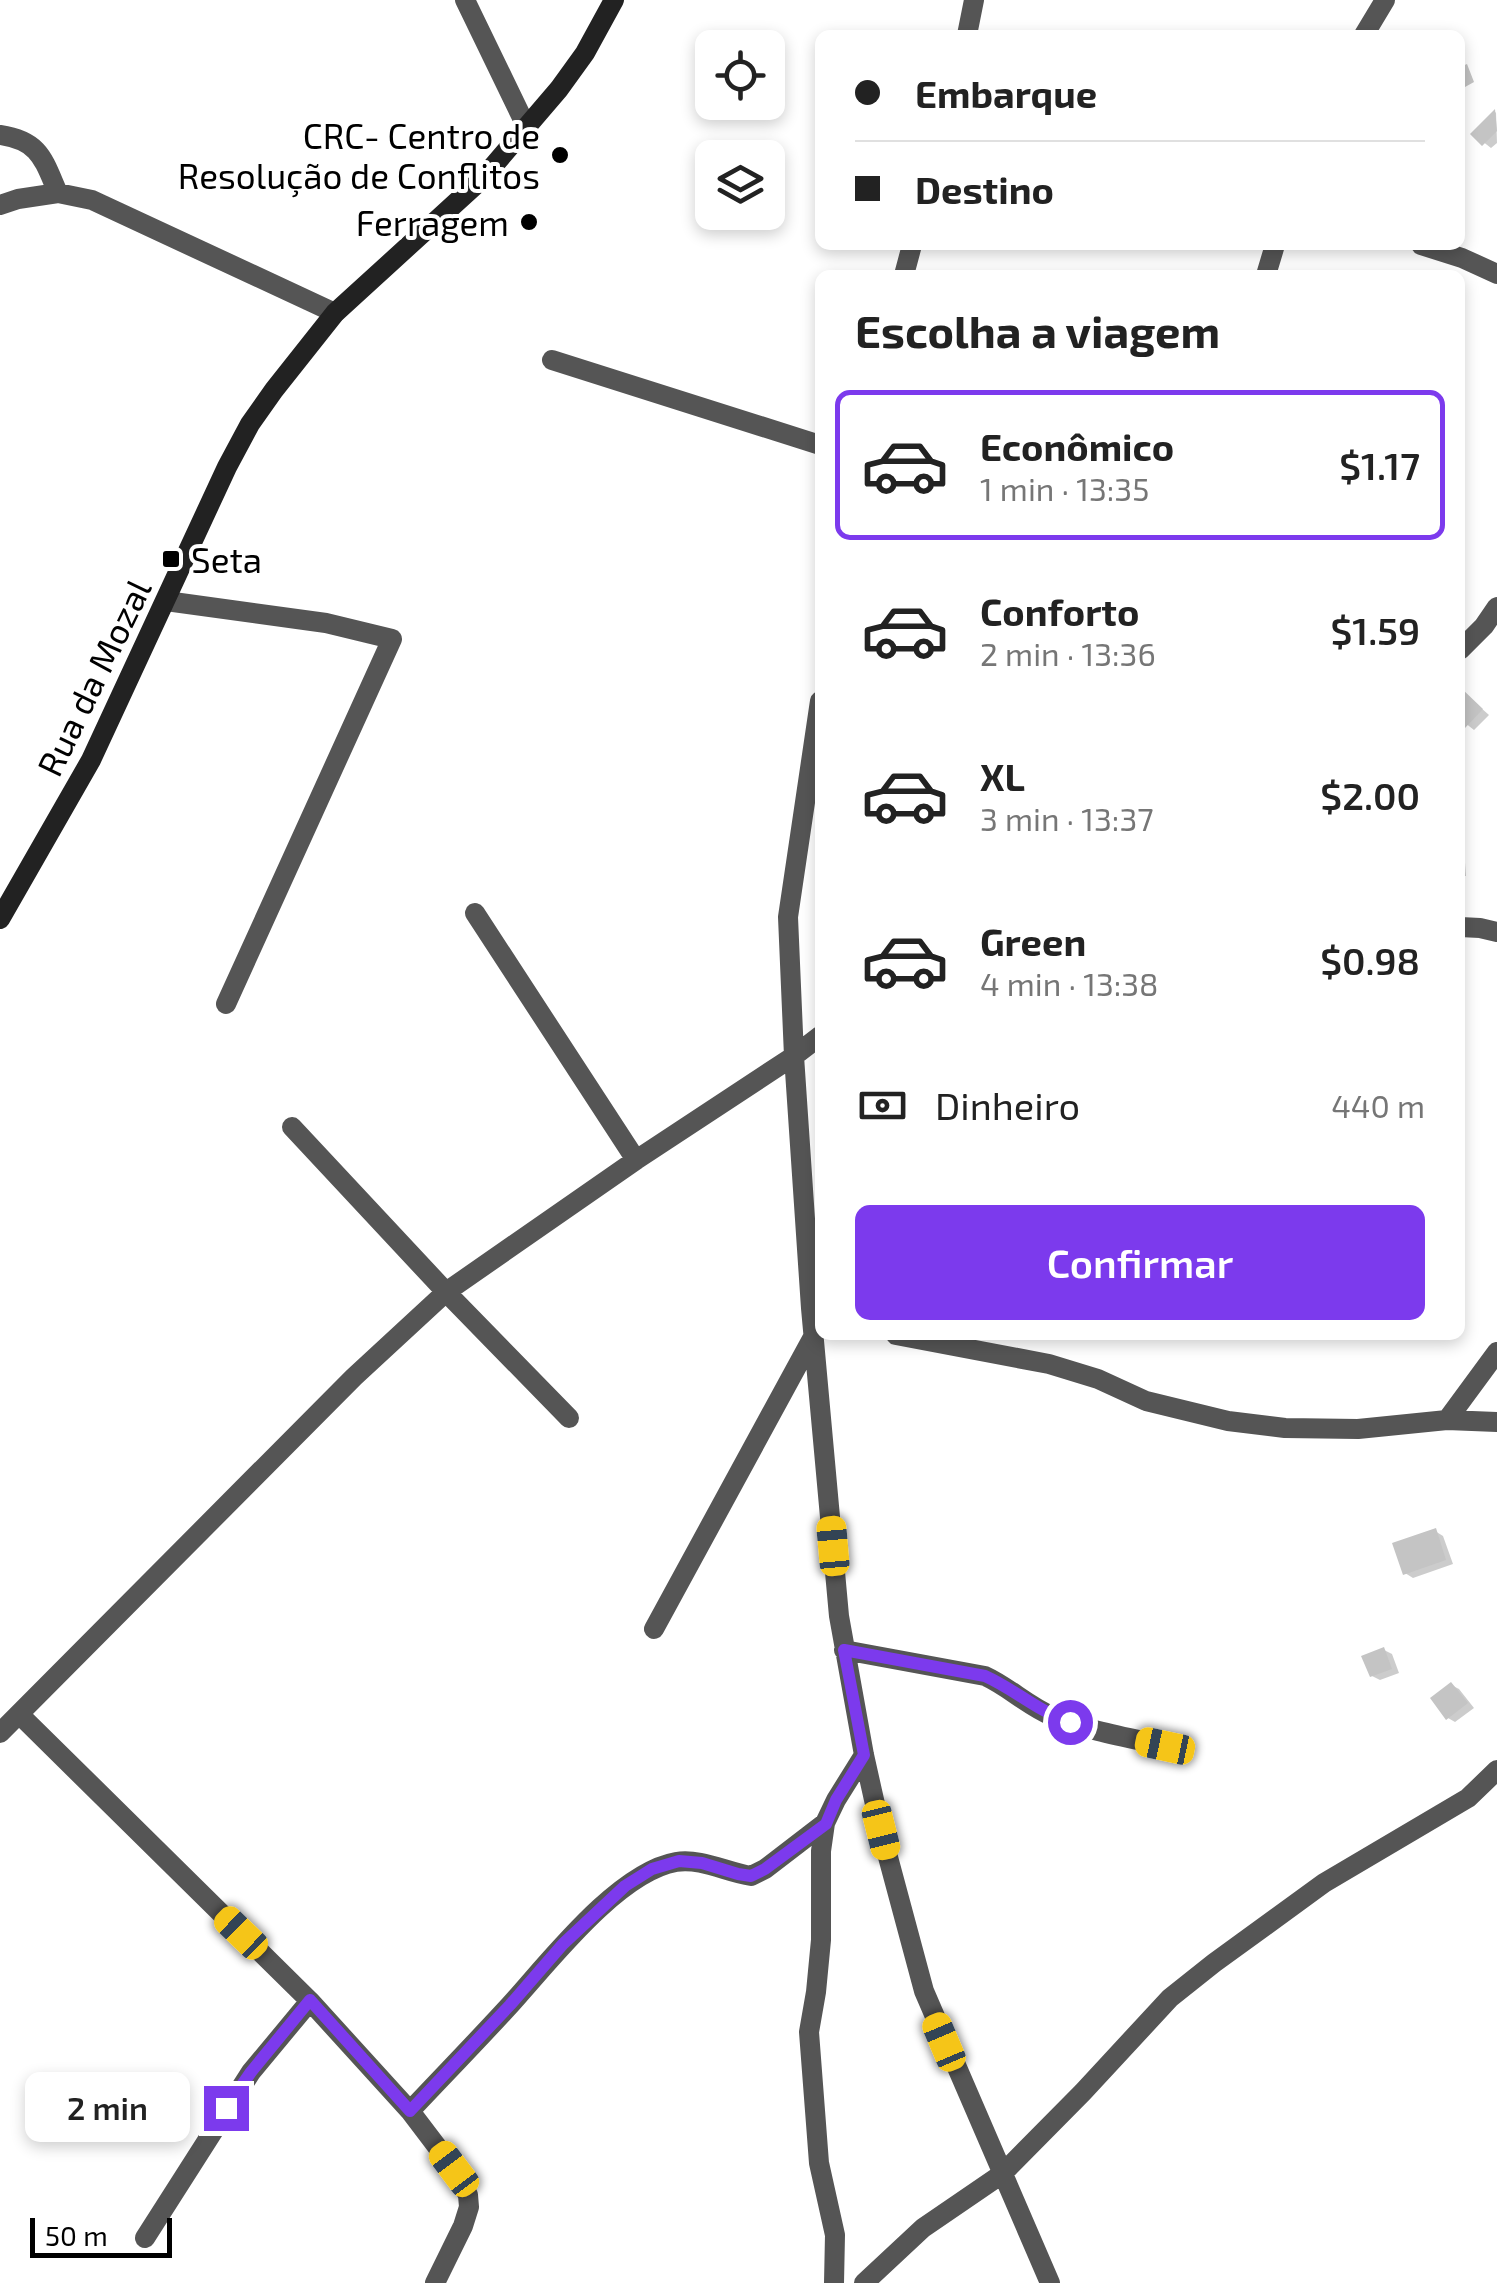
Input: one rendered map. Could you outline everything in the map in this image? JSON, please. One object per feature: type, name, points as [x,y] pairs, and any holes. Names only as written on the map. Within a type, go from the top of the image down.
[{"type":"main road","name":"Rua da Mozal","points":[[2,912],[91,760],[250,424],[335,313],[483,178],[527,128],[585,53],[614,0]]},
{"type":"street","points":[[465,0],[527,128]]},
{"type":"street","points":[[968,30],[974,0]]},
{"type":"street","points":[[1367,30],[1385,0]]},
{"type":"street","points":[[0,135],[32,144],[41,154],[58,193]]},
{"type":"street","points":[[0,205],[58,193],[92,200],[335,313]]},
{"type":"street","points":[[1437,250],[1497,274]]},
{"type":"street","points":[[552,360],[815,443]]},
{"type":"street","points":[[166,601],[326,624],[392,639],[226,1004]]},
{"type":"street","points":[[1465,645],[1497,606]]},
{"type":"street","points":[[815,773],[813,802],[788,917],[814,1335],[844,1650],[885,1848],[924,1991],[1050,2283]]},
{"type":"street","points":[[475,912],[636,1160]]},
{"type":"street","points":[[1465,927],[1497,932]]},
{"type":"street","points":[[0,1733],[354,1377],[446,1292],[815,1040]]},
{"type":"street","points":[[292,1127],[569,1418]]},
{"type":"street","points":[[654,1628],[814,1335]]},
{"type":"street","points":[[922,1340],[1049,1364],[1146,1400],[1228,1420],[1285,1428],[1358,1429],[1447,1420],[1497,1422]]},
{"type":"street","points":[[1447,1420],[1497,1352]]},
{"type":"street","points":[[844,1650],[985,1676],[1004,1684],[1048,1715],[1092,1730],[1165,1746]]},
{"type":"street","points":[[20,1715],[310,2000],[410,2111],[454,2169],[468,2195],[469,2207],[435,2283]]},
{"type":"street","points":[[834,2283],[835,2235],[819,2163],[809,2032],[821,1940],[821,1851],[826,1824],[864,1755]]},
{"type":"street","points":[[864,2283],[923,2228],[1002,2174],[1170,1998],[1199,1974],[1324,1883],[1468,1798],[1497,1770]]},
{"type":"street","points":[[410,2111],[563,1944],[625,1886],[652,1869],[679,1861],[751,1876],[826,1824]]},
{"type":"street","points":[[145,2238],[251,2072],[310,2000]]},
{"type":"building","points":[[1465,65],[1474,82],[1465,87]]},
{"type":"building","points":[[1495,109],[1497,131],[1482,146],[1470,134]]},
{"type":"building","points":[[1465,692],[1483,709],[1465,728]]},
{"type":"building","points":[[1436,1528],[1446,1560],[1403,1575],[1392,1543]]},
{"type":"building","points":[[1384,1647],[1392,1669],[1370,1677],[1361,1656]]},
{"type":"building","points":[[1451,1682],[1468,1703],[1446,1720],[1430,1698]]},
{"type":"place","name":"CRC- Centro de Resolução de Conflitos","points":[[560,155]]},
{"type":"place","name":"Ferragem","points":[[529,222]]},
{"type":"place","name":"Seta","points":[[171,559]]},
{"type":"route","points":[[226,2108],[310,2000],[410,2111],[563,1944],[625,1886],[652,1869],[679,1861],[751,1876],[826,1824],[864,1755],[844,1650],[985,1676],[1004,1684],[1048,1715],[1070,1722]]}]
